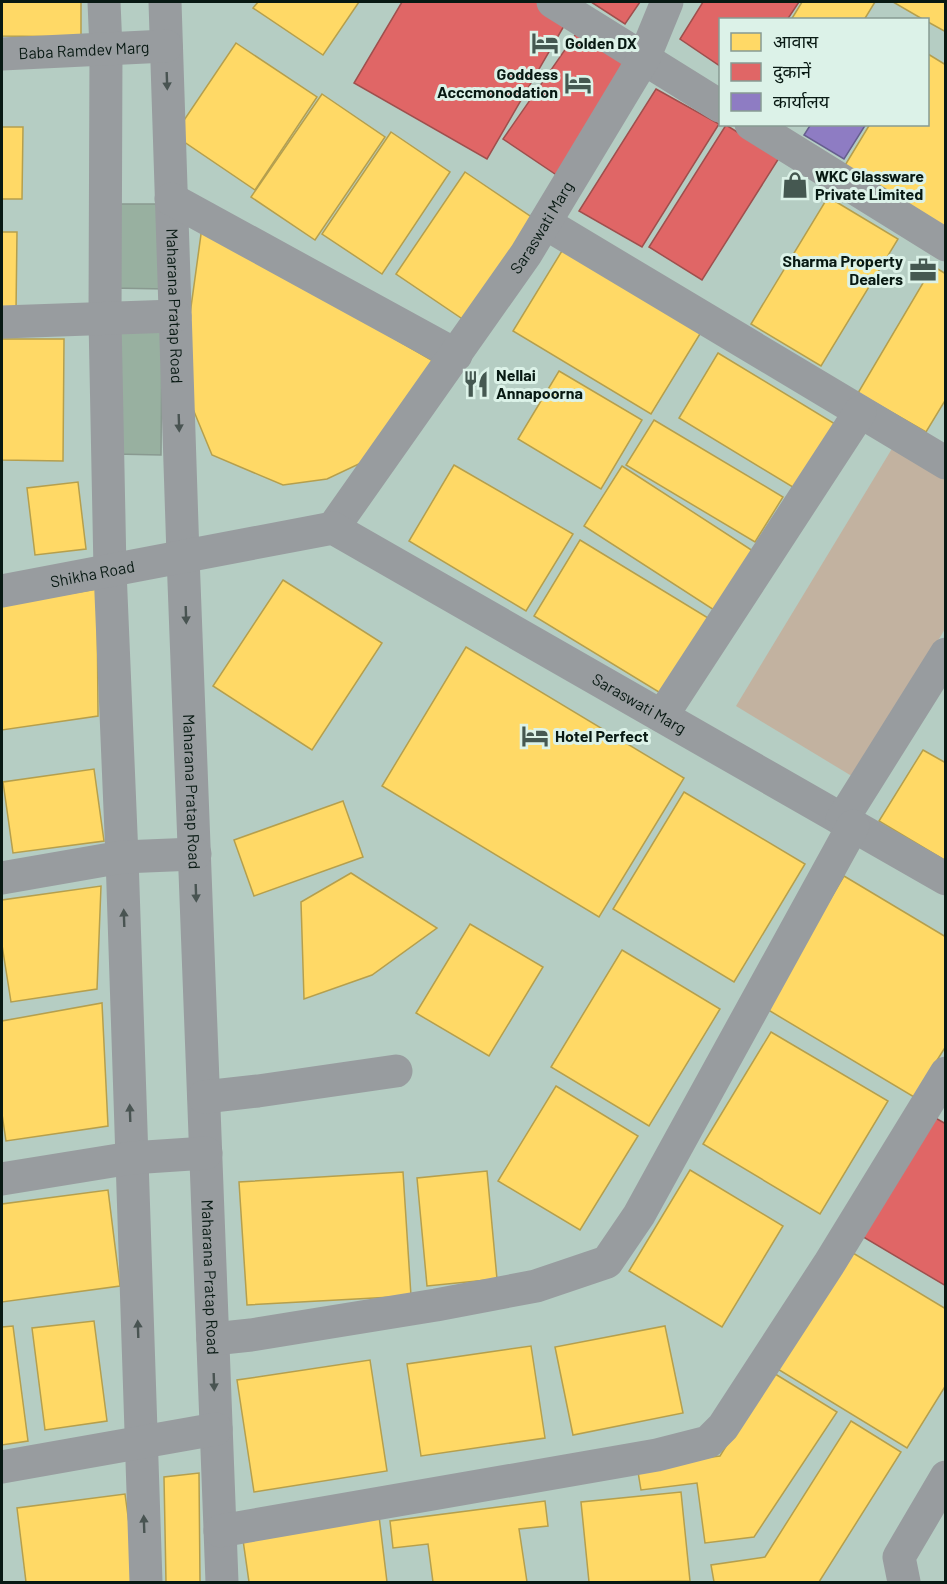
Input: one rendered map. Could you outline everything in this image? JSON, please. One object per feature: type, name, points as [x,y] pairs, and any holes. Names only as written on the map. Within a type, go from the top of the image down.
[{"type":"street","points":[[104,2],[106,49],[105,319],[110,570],[146,1582]]},
{"type":"street","name":"Maharana Pratap Road","points":[[165,2],[183,556],[222,1582]]},
{"type":"street","points":[[553,2],[719,105]]},
{"type":"street","name":"Saraswati Marg","points":[[667,2],[644,58],[526,254],[333,528],[945,879]]},
{"type":"street","name":"Baba Ramdev Marg","points":[[2,54],[166,46]]},
{"type":"street","points":[[754,126],[945,245]]},
{"type":"street","points":[[171,199],[456,354]]},
{"type":"street","points":[[545,223],[945,463]]},
{"type":"street","points":[[2,322],[175,316]]},
{"type":"street","points":[[662,716],[860,412]]},
{"type":"street","points":[[183,556],[333,528]]},
{"type":"street","name":"Shikha Road","points":[[2,591],[183,556]]},
{"type":"street","points":[[213,1339],[436,1305],[536,1286],[607,1262],[639,1215],[848,823],[945,654]]},
{"type":"street","points":[[2,878],[122,857],[195,854]]},
{"type":"street","points":[[204,1097],[396,1071]]},
{"type":"street","points":[[220,1531],[657,1455],[708,1442],[723,1427],[829,1264],[945,1073]]},
{"type":"street","points":[[2,1179],[131,1158],[206,1153]]},
{"type":"street","points":[[2,1467],[216,1429]]},
{"type":"street","points":[[904,1582],[899,1557],[945,1477]]},
{"type":"shaded area","points":[[893,447],[945,479],[945,629],[855,778],[736,706]]},
{"type":"building: आवास","points":[[2,2],[81,2],[81,37],[2,36]]},
{"type":"building: आवास","points":[[258,2],[359,2],[323,55],[253,8]]},
{"type":"building: आवास","points":[[802,2],[875,2],[865,18],[792,18]]},
{"type":"building: आवास","points":[[893,2],[946,2],[946,32],[929,23],[929,18],[921,18]]},
{"type":"building: आवास","points":[[236,43],[317,97],[255,190],[174,135]]},
{"type":"building: आवास","points":[[929,55],[946,65],[946,229],[844,167],[869,126],[929,126]]},
{"type":"building: आवास","points":[[322,94],[385,137],[315,240],[251,197]]},
{"type":"building: आवास","points":[[2,127],[23,127],[22,199],[2,199]]},
{"type":"building: आवास","points":[[391,132],[450,172],[382,274],[322,234]]},
{"type":"building: आवास","points":[[465,172],[533,218],[464,320],[396,274]]},
{"type":"building: आवास","points":[[828,197],[898,239],[821,366],[751,324]]},
{"type":"building: आवास","points":[[202,227],[440,365],[378,455],[327,479],[283,485],[212,455],[181,380]]},
{"type":"building: आवास","points":[[2,232],[17,232],[16,312],[2,312]]},
{"type":"building: आवास","points":[[565,246],[703,329],[651,414],[513,331]]},
{"type":"building: आवास","points":[[933,266],[946,274],[946,399],[926,432],[858,393]]},
{"type":"building: आवास","points":[[2,339],[64,339],[63,461],[2,460]]},
{"type":"building: आवास","points":[[718,353],[835,424],[796,489],[679,418]]},
{"type":"building: आवास","points":[[559,371],[642,420],[601,489],[518,439]]},
{"type":"building: आवास","points":[[654,420],[783,497],[755,542],[626,465]]},
{"type":"building: आवास","points":[[454,465],[573,534],[526,611],[409,541]]},
{"type":"building: आवास","points":[[622,466],[753,551],[714,610],[584,526]]},
{"type":"building: आवास","points":[[78,482],[86,549],[35,555],[27,488]]},
{"type":"building: आवास","points":[[580,540],[713,621],[667,697],[534,616]]},
{"type":"building: आवास","points":[[283,580],[382,643],[312,750],[213,686]]},
{"type":"building: आवास","points":[[97,589],[98,716],[2,730],[2,605]]},
{"type":"building: आवास","points":[[466,647],[684,778],[599,917],[382,786]]},
{"type":"building: आवास","points":[[923,750],[946,763],[946,861],[879,821]]},
{"type":"building: आवास","points":[[94,769],[104,841],[13,853],[3,782]]},
{"type":"building: आवास","points":[[684,792],[805,864],[734,982],[613,909]]},
{"type":"building: आवास","points":[[343,801],[363,857],[254,896],[234,840]]},
{"type":"building: आवास","points":[[351,873],[437,928],[372,975],[304,999],[301,902]]},
{"type":"building: आवास","points":[[844,876],[946,937],[946,1046],[914,1097],[765,1008]]},
{"type":"building: आवास","points":[[101,886],[97,989],[11,1002],[2,945],[2,900]]},
{"type":"building: आवास","points":[[470,924],[543,967],[489,1056],[416,1013]]},
{"type":"building: आवास","points":[[622,950],[720,1009],[649,1126],[551,1067]]},
{"type":"building: आवास","points":[[102,1003],[108,1126],[6,1141],[2,1114],[2,1021]]},
{"type":"building: आवास","points":[[771,1032],[888,1101],[820,1214],[703,1144]]},
{"type":"building: आवास","points":[[556,1086],[638,1136],[580,1230],[498,1181]]},
{"type":"building: आवास","points":[[690,1170],[783,1226],[722,1327],[629,1271]]},
{"type":"building: आवास","points":[[487,1171],[497,1279],[427,1286],[417,1178]]},
{"type":"building: आवास","points":[[403,1172],[411,1296],[247,1305],[239,1182]]},
{"type":"building: आवास","points":[[108,1190],[120,1286],[2,1302],[2,1204]]},
{"type":"building: आवास","points":[[848,1250],[946,1309],[946,1385],[907,1448],[776,1368]]},
{"type":"building: आवास","points":[[94,1321],[107,1421],[45,1430],[32,1328]]},
{"type":"building: आवास","points":[[13,1326],[28,1441],[2,1445],[2,1327]]},
{"type":"building: आवास","points":[[665,1326],[683,1413],[573,1435],[555,1347]]},
{"type":"building: आवास","points":[[531,1346],[545,1438],[421,1456],[407,1364]]},
{"type":"building: आवास","points":[[370,1360],[387,1471],[254,1492],[237,1380]]},
{"type":"building: आवास","points":[[772,1372],[837,1412],[754,1537],[705,1543],[697,1483],[641,1490],[637,1466],[720,1456]]},
{"type":"building: आवास","points":[[851,1421],[901,1452],[819,1582],[714,1582],[711,1565],[765,1557]]},
{"type":"building: आवास","points":[[199,1473],[200,1582],[166,1582],[164,1477]]},
{"type":"building: आवास","points":[[681,1492],[690,1581],[589,1582],[581,1502]]},
{"type":"building: आवास","points":[[125,1494],[137,1582],[26,1582],[17,1508]]},
{"type":"building: आवास","points":[[545,1501],[548,1526],[519,1529],[527,1582],[433,1582],[428,1544],[393,1548],[390,1521]]},
{"type":"building: आवास","points":[[379,1516],[387,1582],[249,1582],[242,1533]]},
{"type":"building: दुकानें","points":[[402,2],[539,2],[568,19],[487,159],[354,83]]},
{"type":"building: दुकानें","points":[[591,2],[640,2],[625,24]]},
{"type":"building: दुकानें","points":[[703,2],[799,2],[788,18],[719,18],[719,65],[680,39]]},
{"type":"building: दुकानें","points":[[578,31],[634,70],[561,178],[503,139]]},
{"type":"building: दुकानें","points":[[656,89],[719,124],[642,247],[579,211]]},
{"type":"building: दुकानें","points":[[725,126],[779,158],[702,280],[649,247]]},
{"type":"building: दुकानें","points":[[932,1116],[946,1124],[946,1286],[860,1235]]},
{"type":"building: कार्यालय","points":[[810,126],[865,126],[844,159],[804,135]]},
{"type":"building: अन्य","points":[[111,204],[168,204],[167,289],[110,288]]},
{"type":"building: अन्य","points":[[116,328],[162,328],[161,455],[115,454]]},
{"type":"place","name":"Golden DX","points":[[545,43]]},
{"type":"place","name":"Goddess Acccmonodation","points":[[578,83]]},
{"type":"place","name":"WKC Glassware Private Limited","points":[[795,185]]},
{"type":"place","name":"Sharma Property Dealers","points":[[923,270]]},
{"type":"place","name":"Nellai Annapoorna","points":[[476,384]]},
{"type":"place","name":"Hotel Perfect","points":[[535,736]]}]
